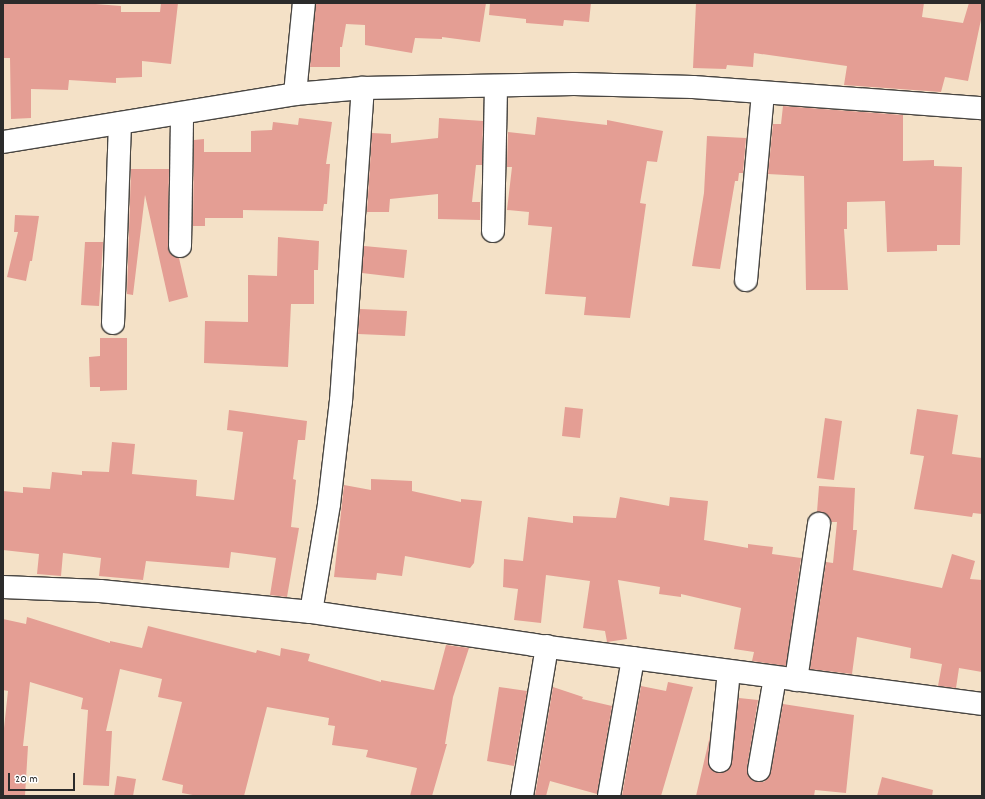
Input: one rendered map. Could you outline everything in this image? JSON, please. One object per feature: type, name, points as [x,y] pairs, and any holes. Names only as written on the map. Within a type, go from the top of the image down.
[{"type":"street","points":[[295,94],[304,3]]},
{"type":"street","points":[[493,231],[496,86]]},
{"type":"street","points":[[3,142],[295,94],[363,88],[496,86],[693,87],[982,108]]},
{"type":"street","points":[[311,612],[329,504],[341,401],[363,88]]},
{"type":"street","points":[[746,280],[763,92]]},
{"type":"street","points":[[180,246],[182,113]]},
{"type":"street","points":[[113,323],[120,123]]},
{"type":"street","points":[[796,680],[819,524]]},
{"type":"street","points":[[3,587],[107,592],[311,612],[633,658],[982,704]]},
{"type":"street","points":[[522,796],[547,646]]},
{"type":"street","points":[[609,796],[633,658]]},
{"type":"street","points":[[720,761],[729,671]]},
{"type":"street","points":[[759,770],[775,677]]},
{"type":"building","points":[[3,3],[83,3],[121,6],[121,12],[160,12],[161,3],[178,3],[171,64],[142,61],[142,77],[116,78],[116,83],[69,80],[68,90],[31,89],[31,118],[11,119],[10,58],[3,58]]},
{"type":"building","points":[[316,3],[486,3],[480,42],[442,37],[442,39],[415,38],[412,53],[365,45],[365,25],[346,24],[342,47],[340,47],[340,67],[310,67]]},
{"type":"building","points":[[490,3],[591,3],[589,22],[564,20],[563,26],[526,23],[526,19],[489,15]]},
{"type":"building","points":[[696,3],[924,3],[922,17],[963,23],[969,3],[982,3],[982,15],[968,81],[945,77],[941,92],[844,85],[847,66],[754,53],[753,67],[727,65],[726,69],[693,68]]},
{"type":"building","points":[[783,106],[903,115],[903,161],[934,160],[934,166],[962,167],[960,245],[937,245],[937,251],[887,252],[885,201],[847,202],[847,229],[844,229],[848,290],[806,290],[804,176],[768,174],[773,124],[781,124]]},
{"type":"building","points":[[537,117],[607,125],[607,120],[663,131],[657,162],[647,161],[640,203],[646,204],[630,318],[584,315],[586,297],[545,294],[552,227],[528,225],[529,212],[507,210],[512,167],[507,167],[508,132],[535,135]]},
{"type":"building","points":[[299,118],[332,122],[326,164],[330,164],[327,204],[324,204],[323,211],[243,210],[243,218],[205,218],[205,226],[193,226],[194,140],[204,139],[204,152],[251,152],[251,131],[272,130],[273,122],[298,125]]},
{"type":"building","points":[[439,118],[483,121],[482,165],[476,165],[472,202],[480,202],[480,220],[438,219],[438,194],[390,199],[389,212],[367,212],[372,133],[391,134],[391,143],[438,138]]},
{"type":"building","points":[[707,136],[746,138],[743,173],[739,173],[738,181],[735,181],[720,269],[692,266],[704,193]]},
{"type":"building","points":[[131,169],[169,169],[168,246],[169,252],[179,258],[188,297],[169,302],[145,195],[133,295],[127,294]]},
{"type":"building","points":[[15,215],[39,216],[32,261],[30,261],[26,281],[7,277],[18,232],[14,232]]},
{"type":"building","points":[[278,237],[319,241],[318,270],[314,270],[314,304],[291,304],[288,367],[204,363],[205,321],[248,322],[248,275],[277,276]]},
{"type":"building","points":[[85,242],[103,242],[99,306],[81,305]]},
{"type":"building","points":[[364,246],[407,250],[404,278],[362,273]]},
{"type":"building","points":[[360,309],[407,311],[405,336],[358,334]]},
{"type":"building","points":[[100,338],[127,338],[127,390],[100,391],[100,387],[90,387],[89,357],[100,356]]},
{"type":"building","points":[[565,407],[583,409],[580,438],[562,436]]},
{"type":"building","points":[[917,409],[958,415],[952,454],[982,458],[982,514],[973,513],[972,517],[914,509],[924,456],[910,454]]},
{"type":"building","points":[[229,410],[307,421],[305,440],[298,440],[293,479],[296,480],[291,527],[299,528],[287,597],[270,595],[276,558],[231,552],[229,568],[146,561],[143,580],[99,576],[101,558],[63,553],[61,576],[37,574],[39,554],[3,550],[3,491],[23,493],[23,487],[50,489],[52,472],[82,475],[82,471],[109,472],[112,442],[135,444],[132,474],[197,480],[196,496],[234,500],[243,432],[227,430]]},
{"type":"building","points":[[825,418],[842,421],[834,480],[817,478]]},
{"type":"building","points":[[371,479],[412,481],[412,491],[461,502],[461,499],[482,501],[474,563],[470,568],[405,556],[402,576],[377,573],[376,580],[334,577],[344,485],[371,490]]},
{"type":"building","points":[[819,486],[855,488],[853,530],[857,530],[853,570],[942,588],[952,554],[975,561],[970,579],[982,580],[982,672],[959,668],[956,688],[938,686],[942,664],[910,658],[911,648],[857,637],[852,674],[810,669],[826,562],[833,563],[837,522],[831,522],[826,514],[817,512]]},
{"type":"building","points":[[620,497],[669,506],[670,497],[708,501],[704,540],[748,548],[748,544],[773,547],[772,554],[801,558],[786,666],[752,661],[754,652],[734,649],[741,608],[681,594],[681,597],[659,594],[660,587],[618,580],[627,639],[607,642],[605,631],[583,628],[590,581],[546,575],[541,623],[514,620],[518,589],[503,587],[504,559],[523,561],[528,517],[573,523],[573,516],[616,518]]},
{"type":"building","points":[[27,617],[110,643],[110,641],[142,648],[148,626],[256,653],[257,650],[280,656],[281,648],[310,654],[308,661],[381,682],[381,680],[434,690],[446,645],[469,648],[453,697],[445,744],[447,744],[432,796],[410,796],[417,768],[366,757],[368,750],[332,745],[335,726],[328,725],[329,718],[267,707],[244,796],[198,796],[182,793],[183,785],[162,780],[182,702],[158,697],[162,679],[120,669],[106,731],[112,731],[109,786],[83,785],[88,710],[81,709],[83,698],[30,682],[23,746],[28,746],[25,796],[3,796],[4,728],[8,691],[3,690],[3,619],[26,624]]},
{"type":"building","points":[[668,682],[693,687],[661,796],[622,796],[641,686],[666,691]]},
{"type":"building","points":[[499,687],[527,691],[514,766],[487,761]]},
{"type":"building","points":[[553,687],[583,697],[582,699],[612,706],[597,794],[550,781],[546,796],[535,796]]},
{"type":"building","points":[[739,698],[758,700],[747,768],[751,779],[757,782],[764,782],[771,772],[783,704],[854,715],[846,793],[815,790],[814,796],[696,796],[710,736],[709,766],[719,773],[730,768]]},
{"type":"building","points":[[117,776],[136,779],[133,796],[114,796]]},
{"type":"building","points":[[882,777],[933,790],[932,796],[877,796]]}]
